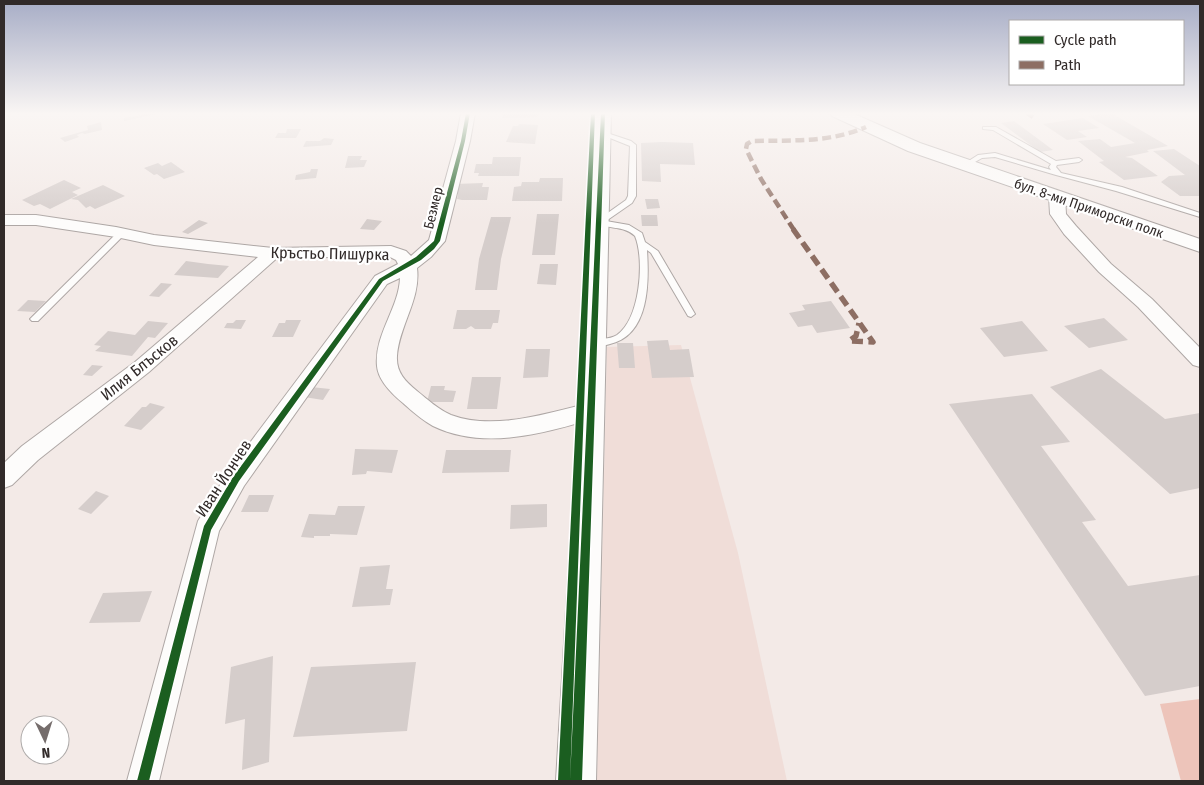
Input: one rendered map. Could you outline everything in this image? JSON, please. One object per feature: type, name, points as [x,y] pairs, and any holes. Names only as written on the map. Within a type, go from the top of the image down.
[{"type":"street","name":"Безмер","points":[[408,266],[429,252],[437,241],[461,150]]},
{"type":"street","points":[[576,781],[601,150]]},
{"type":"street","name":"бул. 8-ми Приморски полк","points":[[922,150],[1200,246]]},
{"type":"street","points":[[1057,197],[1058,214],[1070,230],[1104,268],[1145,303],[1200,360]]},
{"type":"street","name":"Кръстьо Пишурка","points":[[4,220],[36,220],[122,233],[154,240],[273,253],[391,252],[403,257],[408,266],[409,283],[387,356],[387,370],[407,397],[444,421],[496,429],[520,428],[590,410]]},
{"type":"street","name":"Илия Блъсков","points":[[4,478],[30,453],[142,367],[273,253]]},
{"type":"street","name":"Иван Йончев","points":[[142,781],[207,529],[236,479],[381,280],[408,266]]},
{"type":"lane","points":[[1032,150],[1055,163],[1079,160]]},
{"type":"lane","points":[[966,165],[980,156],[994,155],[1119,189],[1200,215]]},
{"type":"lane","points":[[1055,163],[1052,167],[1059,174]]},
{"type":"lane","points":[[593,343],[617,340],[625,334],[635,318],[640,302],[642,243],[640,236],[632,229],[599,222]]},
{"type":"lane","points":[[35,319],[122,233]]},
{"type":"lane","points":[[642,243],[654,251],[691,314]]},
{"type":"shaded area","points":[[681,345],[738,553],[787,781],[597,781],[607,347]]},
{"type":"shaded area","points":[[1200,699],[1200,781],[1181,781],[1160,704]]},
{"type":"building","points":[[641,150],[694,150],[695,165],[660,164],[661,182],[642,181]]},
{"type":"building","points":[[1037,150],[1053,150],[1040,152]]},
{"type":"building","points":[[1089,150],[1149,150],[1147,150],[1149,152],[1125,157],[1132,158],[1158,176],[1124,180],[1099,162],[1104,161]]},
{"type":"building","points":[[1175,150],[1200,166],[1200,196],[1180,196],[1161,182],[1169,176],[1185,175],[1153,151]]},
{"type":"building","points":[[348,156],[362,156],[360,160],[367,160],[364,167],[345,168]]},
{"type":"building","points":[[493,157],[521,157],[519,176],[478,176],[479,173],[474,173],[476,164],[492,164]]},
{"type":"building","points":[[171,162],[185,172],[164,179],[144,168],[158,163],[162,166]]},
{"type":"building","points":[[311,169],[318,169],[316,178],[295,180],[296,175],[310,172]]},
{"type":"building","points":[[540,178],[563,178],[562,201],[512,201],[514,187],[521,186],[522,182],[539,182]]},
{"type":"building","points":[[64,180],[81,188],[72,192],[78,195],[50,209],[40,204],[34,206],[22,200]]},
{"type":"building","points":[[483,183],[482,187],[489,187],[487,200],[462,200],[457,199],[458,194],[453,194],[455,184]]},
{"type":"building","points":[[103,185],[125,196],[95,209],[90,206],[86,208],[78,200],[71,199]]},
{"type":"building","points":[[645,199],[658,199],[660,208],[647,209]]},
{"type":"building","points":[[537,214],[559,214],[555,255],[532,255]]},
{"type":"building","points":[[641,215],[657,215],[658,226],[642,226]]},
{"type":"building","points":[[491,217],[511,217],[501,259],[497,290],[475,290],[479,259]]},
{"type":"building","points":[[367,219],[382,221],[374,230],[360,229]]},
{"type":"building","points":[[199,220],[208,223],[188,234],[182,232]]},
{"type":"building","points":[[186,261],[229,266],[218,278],[174,275]]},
{"type":"building","points":[[540,264],[558,264],[556,285],[537,284]]},
{"type":"building","points":[[161,283],[172,284],[159,297],[149,296]]},
{"type":"building","points":[[28,300],[46,301],[35,312],[17,311]]},
{"type":"building","points":[[831,301],[850,328],[817,333],[812,325],[798,327],[789,313],[805,310],[802,305]]},
{"type":"building","points":[[457,310],[500,310],[498,323],[493,323],[491,329],[475,329],[471,326],[466,329],[453,329]]},
{"type":"building","points":[[1104,318],[1128,340],[1089,348],[1064,326]]},
{"type":"building","points":[[236,320],[246,320],[241,329],[224,328],[227,323],[233,323]]},
{"type":"building","points":[[286,320],[301,320],[293,337],[272,337],[279,323],[285,323]]},
{"type":"building","points":[[148,321],[168,323],[155,338],[148,337],[132,356],[95,351],[101,346],[94,345],[108,331],[135,335]]},
{"type":"building","points":[[1022,321],[1048,351],[1004,357],[980,328]]},
{"type":"building","points":[[668,340],[670,350],[689,349],[694,377],[652,378],[647,341]]},
{"type":"building","points":[[617,343],[633,343],[635,368],[619,368]]},
{"type":"building","points":[[526,349],[550,349],[548,377],[523,378]]},
{"type":"building","points":[[92,365],[103,366],[92,376],[83,375]]},
{"type":"building","points":[[1101,369],[1165,419],[1200,413],[1200,488],[1170,494],[1050,387]]},
{"type":"building","points":[[472,377],[501,377],[497,409],[467,409]]},
{"type":"building","points":[[431,386],[445,386],[444,390],[456,391],[453,402],[427,402]]},
{"type":"building","points":[[311,387],[330,389],[323,400],[304,397]]},
{"type":"building","points":[[1032,394],[1070,442],[1041,446],[1096,520],[1082,522],[1128,586],[1200,575],[1200,686],[1145,696],[949,404]]},
{"type":"building","points":[[150,403],[165,407],[141,430],[124,426],[142,407],[146,407]]},
{"type":"building","points":[[355,449],[398,450],[392,473],[367,471],[366,474],[352,475]]},
{"type":"building","points":[[446,450],[511,450],[509,472],[442,473]]},
{"type":"building","points":[[96,491],[109,496],[91,514],[78,509]]},
{"type":"building","points":[[249,495],[274,495],[268,512],[241,512]]},
{"type":"building","points":[[547,504],[547,527],[510,529],[511,505]]},
{"type":"building","points":[[338,506],[365,506],[357,535],[330,534],[330,536],[314,536],[314,538],[301,537],[309,514],[335,515]]},
{"type":"building","points":[[390,565],[386,589],[393,589],[390,605],[352,607],[360,567]]},
{"type":"building","points":[[152,591],[140,622],[89,623],[103,593]]},
{"type":"building","points":[[273,656],[269,762],[242,770],[245,719],[225,724],[231,667]]},
{"type":"building","points":[[416,662],[407,731],[293,737],[311,667]]},
{"type":"marked path","points":[[746,150],[761,179],[802,243],[873,342],[849,341],[856,336],[859,323]]},
{"type":"cycle path","points":[[143,781],[207,529],[236,479],[381,280],[419,259],[437,241],[461,150]]},
{"type":"cycle path","points":[[564,781],[591,150]]},
{"type":"cycle path","points":[[576,781],[602,150]]}]
